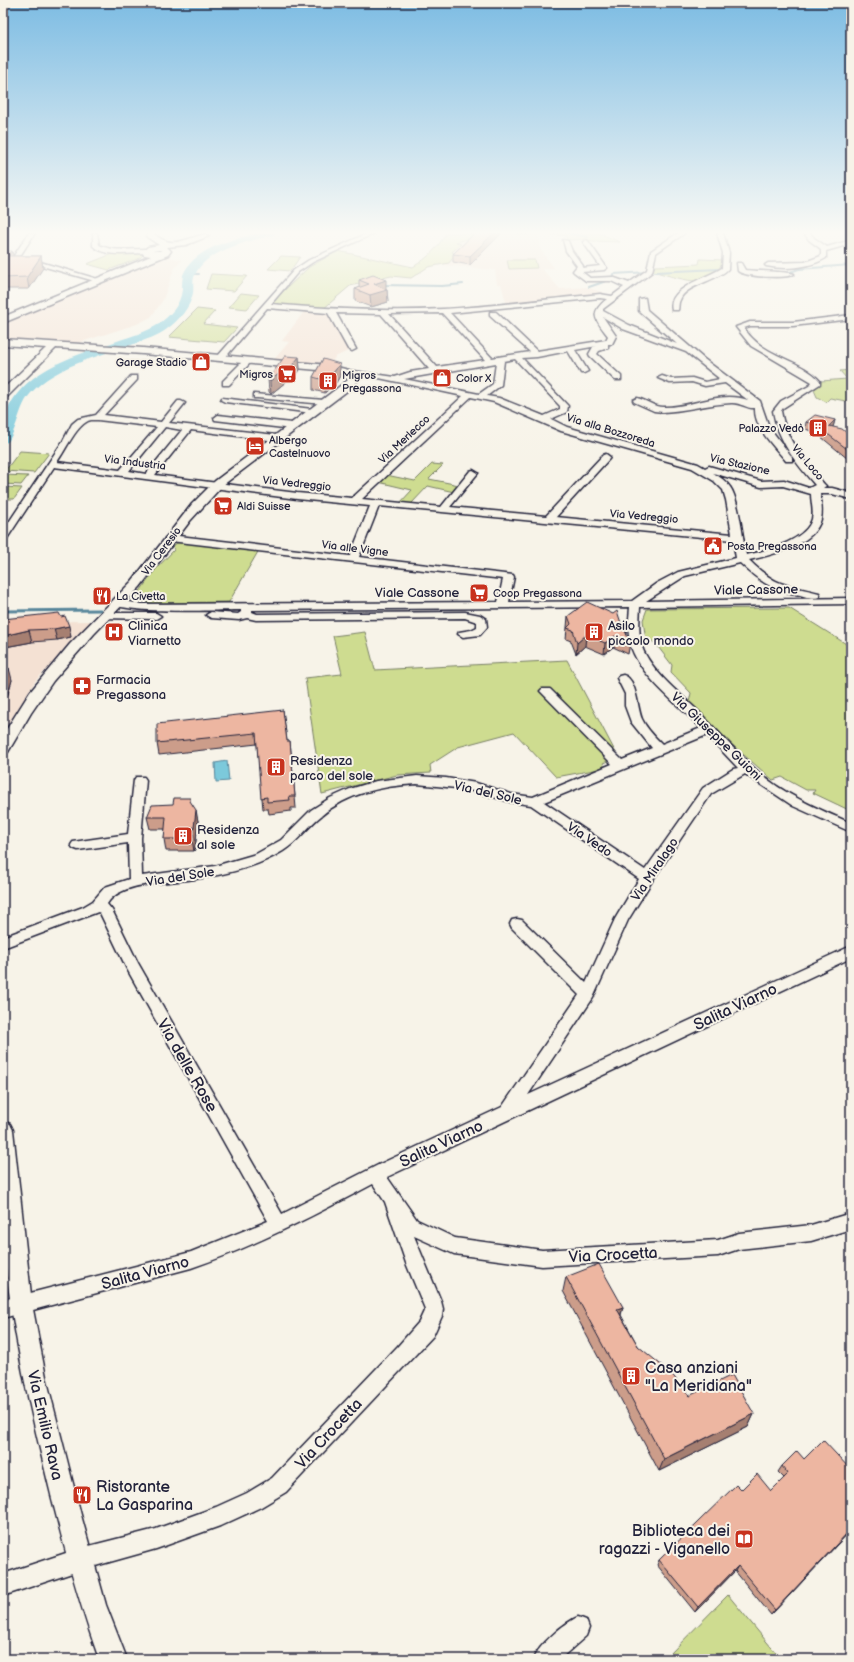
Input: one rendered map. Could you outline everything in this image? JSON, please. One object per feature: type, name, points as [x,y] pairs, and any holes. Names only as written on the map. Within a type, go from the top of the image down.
[{"type":"main road","points":[[3,320],[25,311]]},
{"type":"main road","name":"Via alla Bozzoreda","points":[[3,342],[124,349],[221,357],[329,368],[358,375]]},
{"type":"main road","points":[[3,395],[53,346]]},
{"type":"main road","name":"Via Ceresio","points":[[3,749],[14,726],[46,679],[103,616],[136,584],[170,538],[215,486],[276,438],[348,386],[358,375]]},
{"type":"main road","points":[[3,1130],[12,1306]]},
{"type":"main road","name":"Via Emilio Rava","points":[[12,1306],[34,1377],[68,1515],[93,1605],[113,1659]]},
{"type":"street","points":[[221,357],[260,311]]},
{"type":"street","points":[[325,311],[384,313],[449,311]]},
{"type":"street","points":[[331,311],[352,349]]},
{"type":"street","points":[[444,311],[490,361]]},
{"type":"street","name":"Via Loco","points":[[643,311],[689,349],[690,352]]},
{"type":"street","points":[[599,312],[601,322],[612,336],[609,345],[598,348],[593,352],[618,378]]},
{"type":"street","name":"Via Loco","points":[[599,312],[626,327],[690,352],[757,403],[759,407],[758,412],[762,423],[768,433],[810,485],[816,490],[818,510],[816,522],[805,536],[771,552],[688,571],[666,582],[635,604]]},
{"type":"street","points":[[384,313],[435,370]]},
{"type":"street","points":[[493,314],[538,355]]},
{"type":"street","points":[[816,490],[820,486],[789,446],[782,430],[777,411],[782,404],[812,388],[816,384],[816,381],[757,346],[740,327],[750,324],[793,324],[851,317]]},
{"type":"street","points":[[395,380],[410,374],[538,355],[609,342]]},
{"type":"street","points":[[571,349],[584,371]]},
{"type":"street","points":[[517,357],[564,406],[564,410],[544,419]]},
{"type":"street","points":[[226,383],[248,360]]},
{"type":"street","points":[[481,396],[497,385],[500,360]]},
{"type":"street","name":"Via alla Bozzoreda","points":[[358,375],[395,380],[501,401],[564,429],[694,466],[717,479],[727,489],[731,500],[736,536],[742,558]]},
{"type":"street","points":[[98,417],[134,378]]},
{"type":"street","points":[[662,378],[670,381],[692,380],[705,384],[726,380]]},
{"type":"street","name":"Via Merlecco","points":[[355,501],[470,394]]},
{"type":"street","points":[[256,396],[324,402]]},
{"type":"street","points":[[677,408],[670,401],[683,399]]},
{"type":"street","points":[[226,400],[312,411]]},
{"type":"street","points":[[637,400],[663,410],[738,400],[749,404],[758,412]]},
{"type":"street","points":[[123,473],[162,424],[181,403]]},
{"type":"street","points":[[3,538],[67,440],[76,422],[98,417],[276,438]]},
{"type":"street","points":[[218,418],[259,420],[292,426]]},
{"type":"street","points":[[149,476],[189,427]]},
{"type":"street","points":[[549,519],[606,457]]},
{"type":"street","name":"Via Industria","points":[[51,464],[215,486]]},
{"type":"street","name":"Via Stazione","points":[[694,466],[761,484],[784,483],[816,490],[832,491],[851,496]]},
{"type":"street","points":[[444,509],[473,473]]},
{"type":"street","name":"Via Vedreggio","points":[[215,486],[355,501],[736,536]]},
{"type":"street","points":[[353,560],[376,503]]},
{"type":"street","name":"Via alle Vigne","points":[[170,538],[509,577],[503,605]]},
{"type":"street","points":[[742,558],[767,582],[787,590],[810,595],[851,596]]},
{"type":"street","name":"Viale Cassone","points":[[117,603],[142,608],[246,610],[851,601]]},
{"type":"street","name":"Via Giuseppe Guioni","points":[[635,604],[633,621],[638,651],[657,677],[748,769],[763,781],[800,804],[851,828]]},
{"type":"street","name":"Viale Cassone","points":[[103,616],[220,614],[235,617],[246,610]]},
{"type":"street","name":"Viale Cassone","points":[[246,610],[256,616],[464,615],[476,617],[482,621],[482,627],[480,630],[473,633],[463,634]]},
{"type":"street","points":[[623,678],[631,694],[631,706],[637,722],[659,749]]},
{"type":"street","points":[[546,692],[620,765]]},
{"type":"street","name":"Via del Sole","points":[[3,943],[75,917],[99,905],[104,895],[112,889],[136,882],[222,869],[256,859],[289,842],[317,812],[344,795],[378,785],[430,780],[477,788],[508,799],[534,801],[710,729]]},
{"type":"street","name":"Via Miralago","points":[[507,1112],[588,994],[622,919],[647,878],[707,791],[737,772],[748,769]]},
{"type":"street","name":"Via del Sole","points":[[136,882],[134,838],[140,780]]},
{"type":"street","name":"Via Vedo","points":[[534,801],[647,878]]},
{"type":"street","points":[[78,845],[134,838]]},
{"type":"street","name":"Via delle Rose","points":[[99,905],[105,910],[132,966],[279,1225]]},
{"type":"street","points":[[517,924],[588,994]]},
{"type":"street","name":"Salita Viarno","points":[[12,1306],[191,1260],[220,1250],[279,1225],[376,1174],[851,952]]},
{"type":"street","name":"Via Crocetta","points":[[376,1174],[411,1226],[454,1246],[542,1258],[718,1248],[739,1241],[811,1233],[851,1221]]},
{"type":"street","name":"Via Crocetta","points":[[3,1585],[80,1559],[156,1540],[220,1516],[254,1500],[279,1485],[426,1329],[433,1316],[433,1305],[415,1263],[392,1197]]},
{"type":"street","points":[[544,1659],[578,1628]]},
{"type":"shaded area","points":[[33,311],[156,311],[151,317],[137,324],[78,343],[3,338],[3,324]]},
{"type":"shaded area","points":[[305,311],[331,311],[352,349],[335,357],[329,368],[271,363],[289,342],[282,341]]},
{"type":"shaded area","points":[[95,621],[36,680],[3,732],[3,622]]},
{"type":"green space","points":[[195,311],[215,311],[203,324],[237,328],[224,342],[169,337]]},
{"type":"green space","points":[[851,370],[851,402],[830,398],[826,402],[817,397],[814,390],[821,381],[847,379],[840,371]]},
{"type":"green space","points":[[20,451],[49,453],[34,473],[5,471]]},
{"type":"green space","points":[[432,464],[443,465],[429,479],[459,485],[454,492],[428,486],[411,504],[400,503],[412,490],[378,482],[386,475],[415,481]]},
{"type":"green space","points":[[3,475],[28,476],[21,485],[3,484]]},
{"type":"green space","points":[[3,487],[22,488],[14,499],[3,499]]},
{"type":"green space","points":[[183,542],[259,550],[229,602],[152,603],[145,602],[138,598],[138,594],[155,570],[174,550],[173,546],[177,543]]},
{"type":"green space","points":[[789,608],[851,647],[851,811],[813,793],[815,790],[806,790],[782,777],[773,780],[688,707],[691,693],[671,672],[672,665],[655,643],[647,639],[643,620],[647,609]]},
{"type":"green space","points":[[365,632],[375,670],[567,660],[618,757],[603,763],[605,768],[556,777],[514,732],[458,747],[430,765],[431,773],[397,775],[322,794],[305,678],[342,674],[333,636]]},
{"type":"green space","points":[[728,1595],[781,1659],[665,1659]]},
{"type":"water","points":[[227,761],[229,781],[216,782],[215,763]]},
{"type":"building","points":[[285,356],[299,357],[290,368],[286,368],[270,381],[268,379]]},
{"type":"building","points":[[323,359],[340,364],[333,373],[330,373],[324,380],[313,377]]},
{"type":"building","points":[[815,415],[835,420],[829,426],[842,429],[851,436],[851,452],[816,425],[806,422]]},
{"type":"building","points":[[587,602],[613,614],[617,611],[621,623],[627,625],[624,628],[630,643],[615,636],[605,643],[586,635],[577,643],[573,630],[567,628],[571,624],[568,616]]},
{"type":"building","points":[[59,613],[61,617],[65,616],[69,626],[54,629],[29,630],[3,636],[3,619]]},
{"type":"building","points":[[9,668],[3,686],[3,669]]},
{"type":"building","points":[[283,710],[287,741],[290,741],[295,796],[289,796],[290,800],[267,802],[267,797],[261,798],[256,733],[157,743],[157,724]]},
{"type":"building","points":[[174,798],[190,798],[190,801],[196,810],[192,839],[164,839],[166,817],[147,817],[152,805],[173,804]]},
{"type":"building","name":"Casa anziani \"La Meridiana\"","points":[[599,1264],[623,1307],[617,1309],[638,1346],[671,1373],[689,1396],[732,1375],[754,1414],[664,1459],[566,1277]]},
{"type":"building","points":[[823,1440],[851,1470],[851,1529],[775,1610],[738,1566],[698,1607],[659,1560],[736,1485],[741,1490],[757,1474],[771,1491],[788,1474],[782,1466],[797,1451],[804,1459]]},
{"type":"waterway","points":[[3,439],[19,401],[27,390],[37,381],[74,361],[153,332],[161,328],[179,311]]},
{"type":"waterway","points":[[3,611],[100,610]]},
{"type":"place","name":"Garage Stadio","points":[[201,362]]},
{"type":"place","name":"Migros","points":[[287,374]]},
{"type":"place","name":"Color X","points":[[442,378]]},
{"type":"place","name":"Migros Pregassona","points":[[328,381]]},
{"type":"place","name":"Palazzo Vedò","points":[[818,428]]},
{"type":"place","name":"Albergo Castelnuovo","points":[[255,446]]},
{"type":"place","name":"Aldi Suisse","points":[[223,506]]},
{"type":"place","name":"Posta Pregassona","points":[[713,546]]},
{"type":"place","name":"Coop Pregassona","points":[[479,593]]},
{"type":"place","name":"La Civetta","points":[[102,596]]},
{"type":"place","name":"Clinica Viarnetto","points":[[114,632]]},
{"type":"place","name":"Asilo piccolo mondo","points":[[594,632]]},
{"type":"place","name":"Farmacia Pregassona","points":[[82,686]]},
{"type":"place","name":"Residenza parco del sole","points":[[276,767]]},
{"type":"place","name":"Residenza al sole","points":[[183,836]]},
{"type":"place","name":"Casa anziani \"La Meridiana\"","points":[[631,1376]]},
{"type":"place","name":"Ristorante La Gasparina","points":[[82,1495]]},
{"type":"place","name":"Biblioteca dei ragazzi - Viganello","points":[[744,1539]]}]
